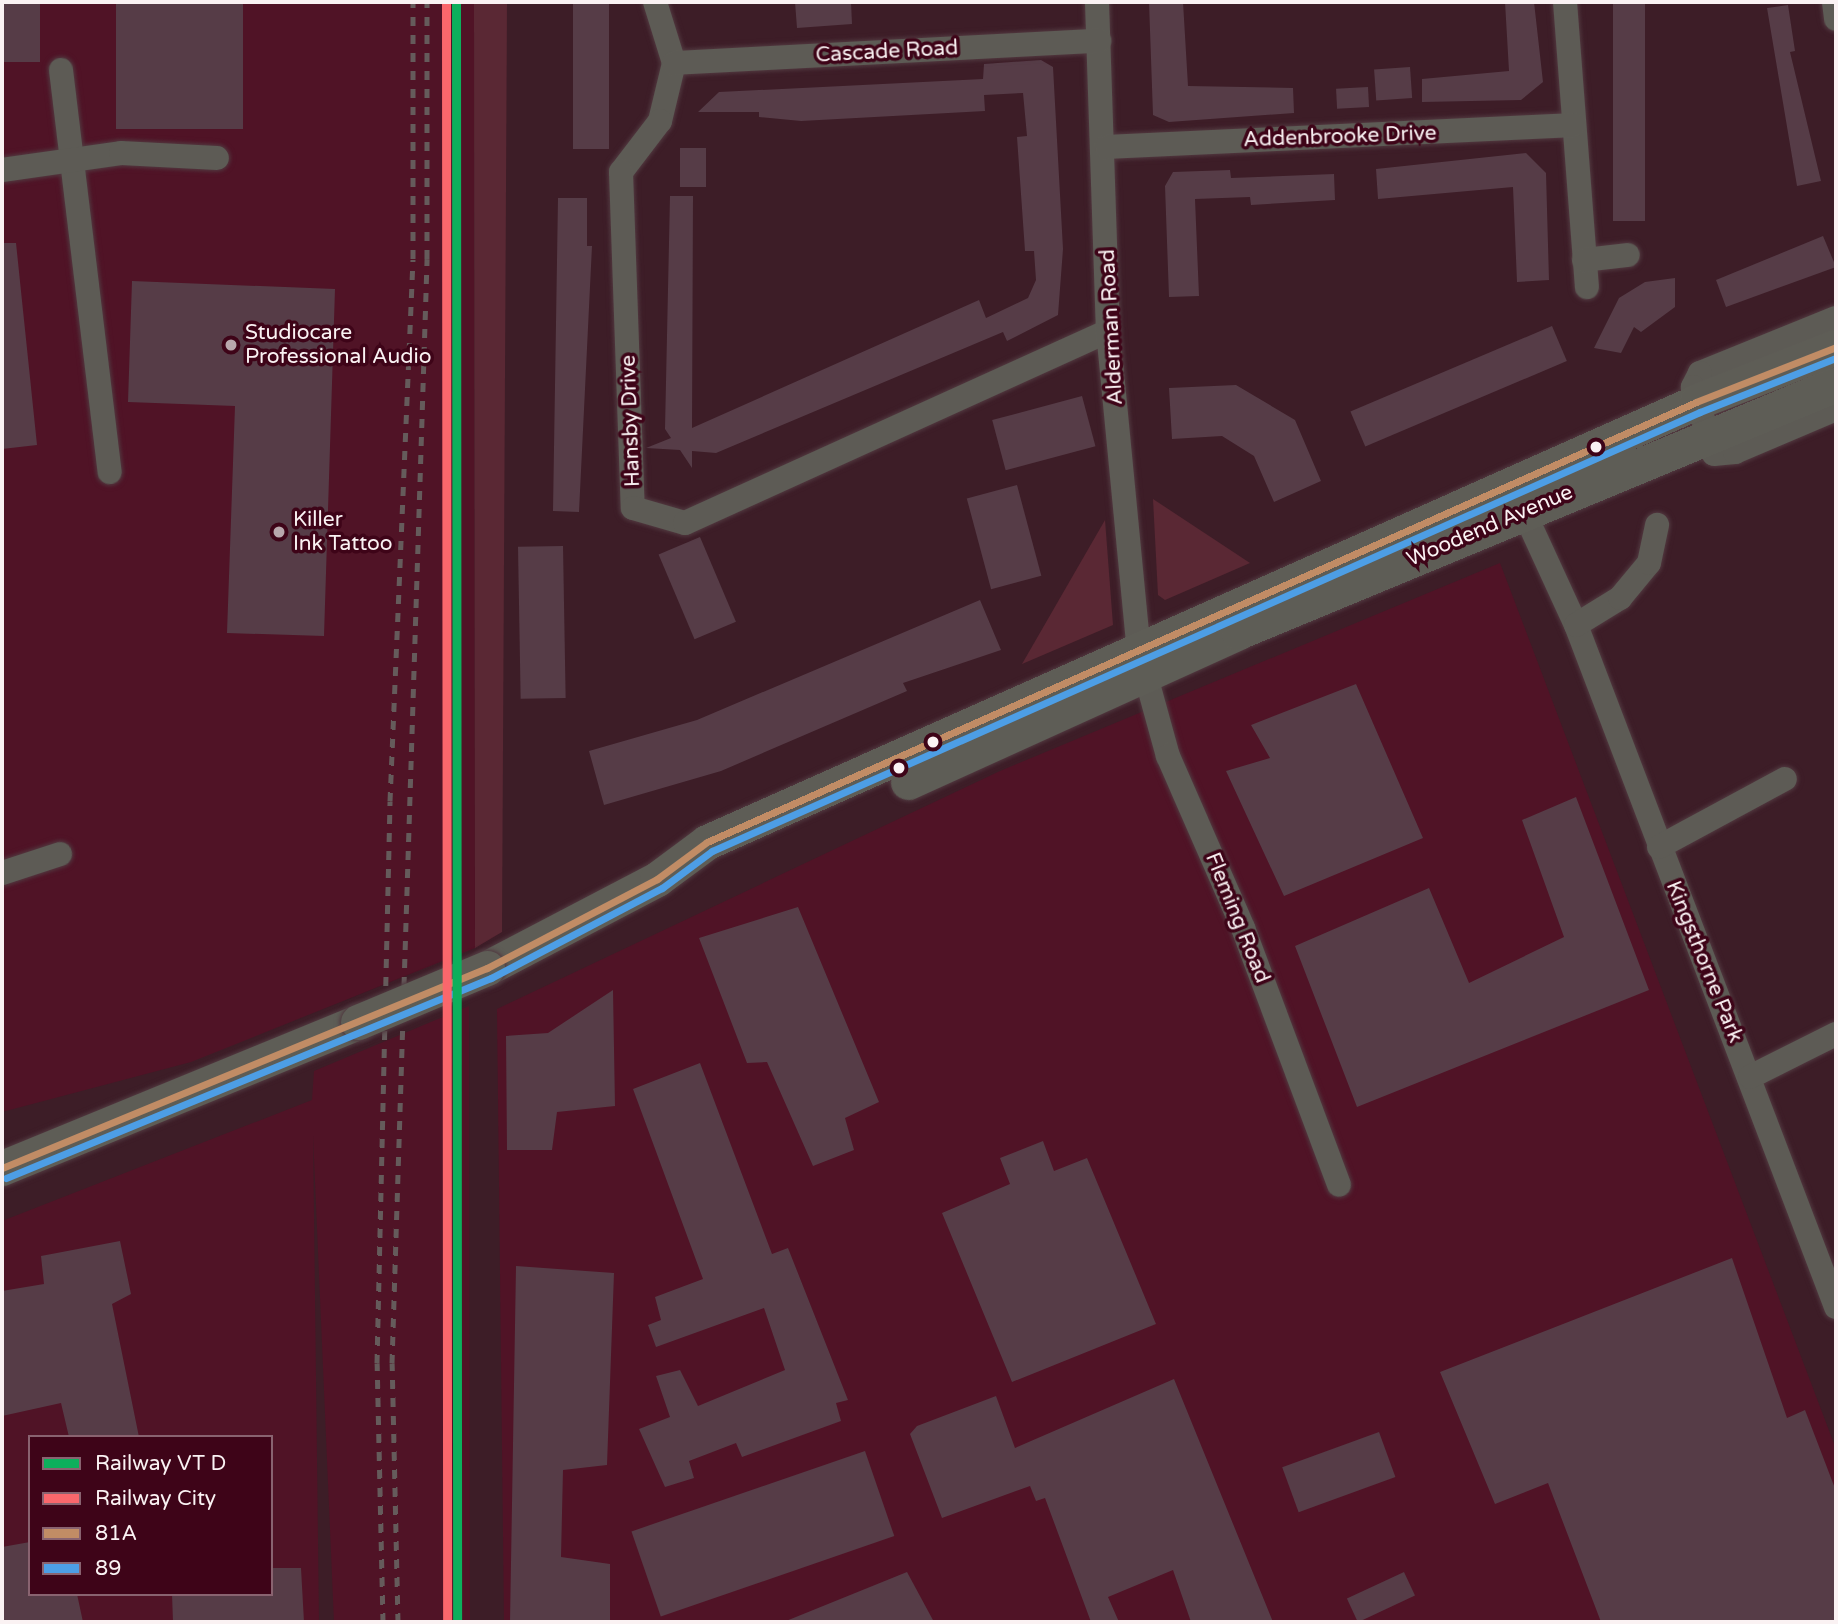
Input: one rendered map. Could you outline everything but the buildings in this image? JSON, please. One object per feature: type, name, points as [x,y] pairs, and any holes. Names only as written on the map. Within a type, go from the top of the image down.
[{"type":"street","points":[[655,2],[674,64]]},
{"type":"street","name":"Alderman Road","points":[[1097,2],[1107,147],[1108,331],[1142,663]]},
{"type":"street","points":[[1565,2],[1587,286]]},
{"type":"street","points":[[1834,2],[1836,19]]},
{"type":"street","name":"Cascade Road","points":[[674,64],[1099,41]]},
{"type":"street","name":"Hansby Drive","points":[[674,64],[660,121],[621,172],[634,508],[685,523],[1108,331]]},
{"type":"street","points":[[61,70],[110,472]]},
{"type":"street","name":"Addenbrooke Drive","points":[[1107,147],[1573,125]]},
{"type":"street","points":[[2,170],[121,153],[217,158]]},
{"type":"street","points":[[1584,260],[1628,255]]},
{"type":"street","points":[[1836,318],[1700,373],[1693,387],[1700,418],[1714,454],[1735,452],[1836,410]]},
{"type":"street","name":"Woodend Avenue","points":[[2,1168],[487,968],[657,879],[732,856],[1142,663],[1700,418],[1836,347]]},
{"type":"street","name":"Woodend Avenue","points":[[1700,418],[1836,384]]},
{"type":"street","name":"Kingsthorne Park","points":[[1518,499],[1576,625],[1659,847],[1830,1274],[1836,1307]]},
{"type":"street","points":[[1576,625],[1620,598],[1649,564],[1657,525]]},
{"type":"street","name":"Fleming Road","points":[[1142,663],[1168,756],[1243,928],[1339,1185]]},
{"type":"street","points":[[1659,847],[1785,779]]},
{"type":"street","points":[[2,873],[60,854]]},
{"type":"street","points":[[1750,1077],[1836,1034]]},
{"type":"shaded area","points":[[2,2],[474,2],[475,948],[191,1062],[2,1112]]},
{"type":"shaded area","points":[[474,2],[507,2],[502,932],[475,948]]},
{"type":"shaded area","points":[[1153,499],[1250,563],[1165,600],[1158,595]]},
{"type":"shaded area","points":[[1105,520],[1113,625],[1022,664]]},
{"type":"shaded area","points":[[1500,563],[1836,1449],[1836,1622],[504,1622],[497,1009],[1000,771]]},
{"type":"shaded area","points":[[469,1006],[470,1622],[334,1622],[313,1135],[319,1622],[2,1622],[2,1221],[312,1100],[314,1071]]},
{"type":"railway","points":[[383,1622],[377,1363],[390,801],[413,259],[413,2]]},
{"type":"railway","points":[[398,1622],[392,1363],[427,259],[427,2]]},
{"type":"transit line","points":[[456,2],[457,1622]]},
{"type":"transit line","name":"81A","points":[[2,1168],[487,968],[657,879],[707,842],[1696,402],[1836,347]]},
{"type":"transit line","name":"89","points":[[6,1178],[491,978],[662,888],[712,851],[1700,412],[1836,358]]},
{"type":"rail line","name":"City","points":[[446,2],[447,1622]]},
{"type":"place","name":"Studiocare Professional Audio","points":[[231,345]]},
{"type":"place","name":"Killer Ink Tattoo","points":[[279,532]]}]
